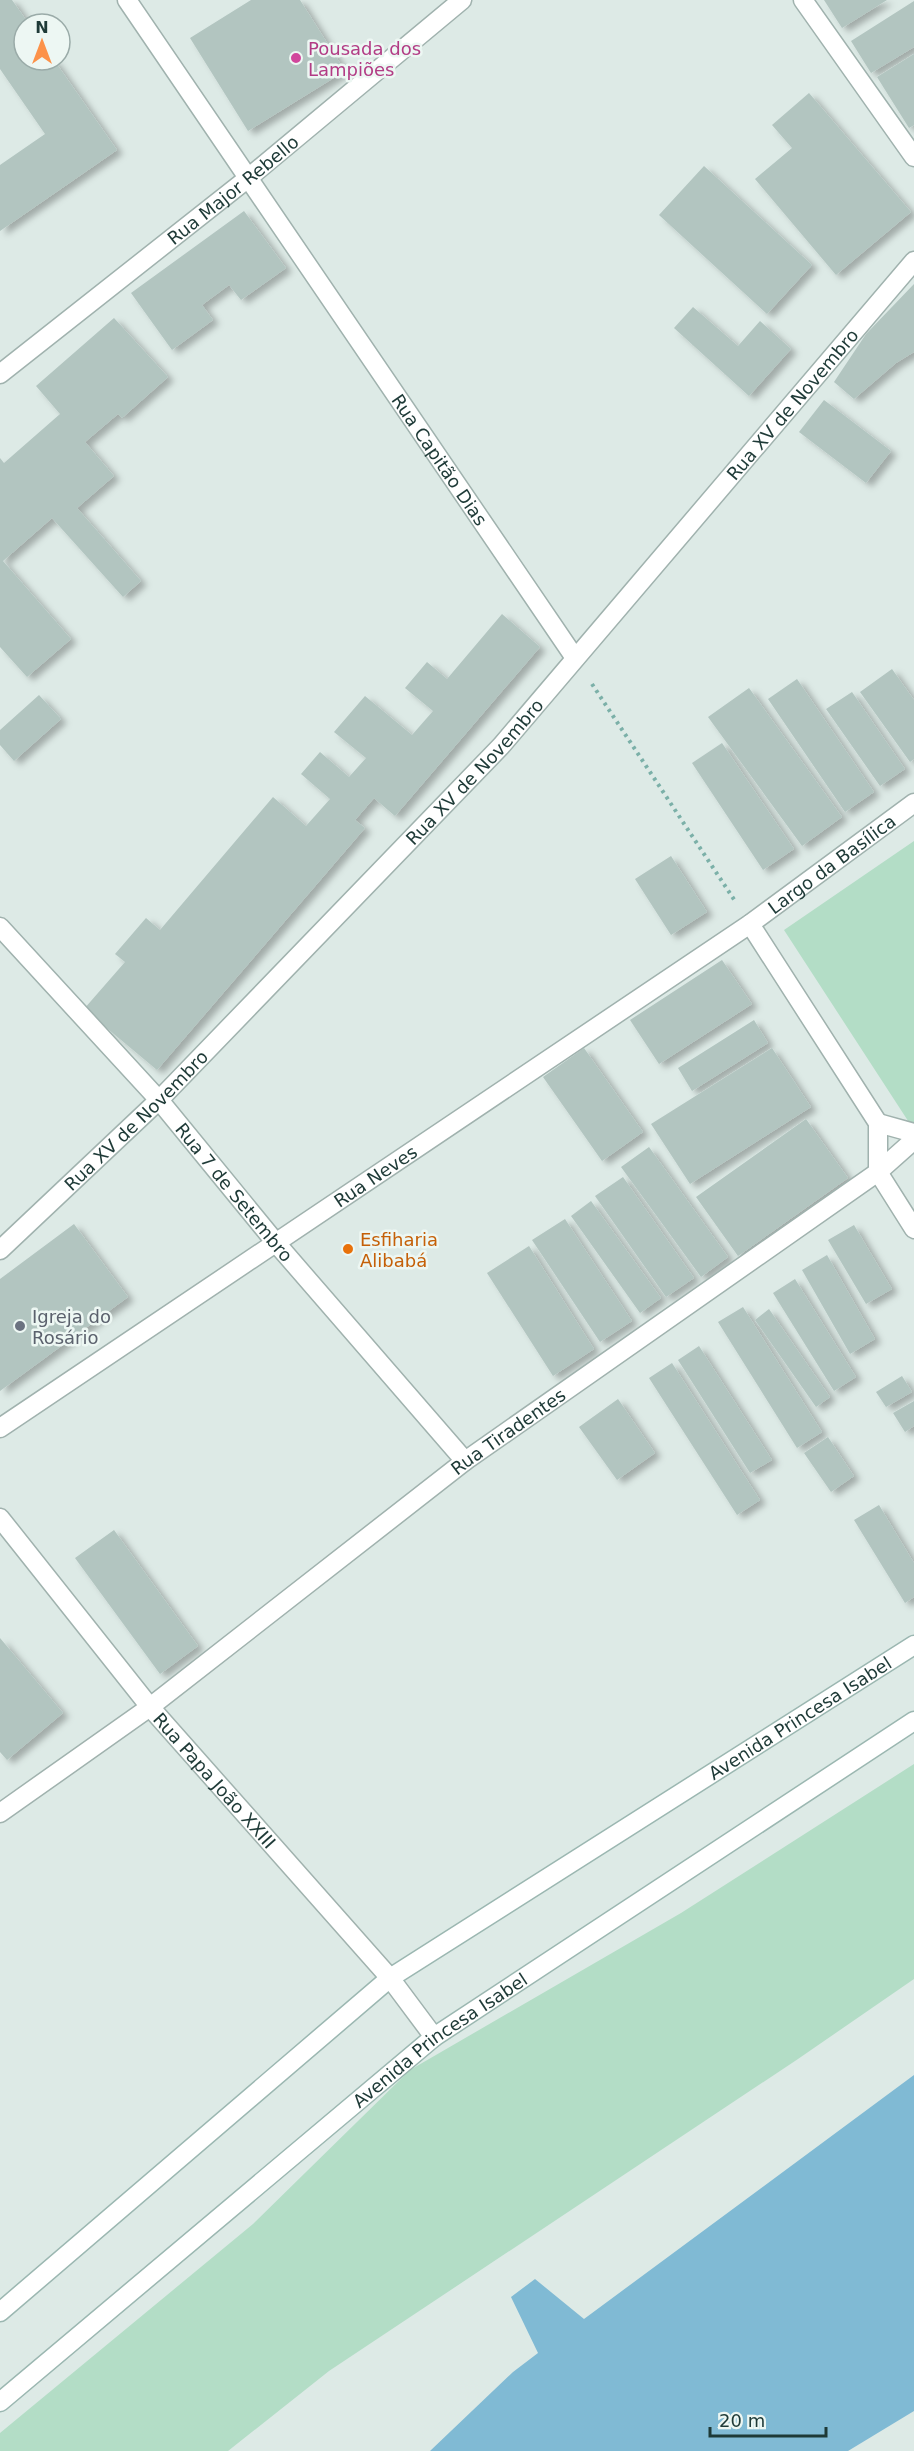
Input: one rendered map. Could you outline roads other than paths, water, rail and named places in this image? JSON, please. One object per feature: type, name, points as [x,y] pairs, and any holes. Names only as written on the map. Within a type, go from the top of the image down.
[{"type":"street","name":"Rua Capitão Dias","points":[[127,0],[575,658]]},
{"type":"street","name":"Rua Major Rebello","points":[[0,374],[247,179],[462,0]]},
{"type":"street","points":[[803,0],[914,157]]},
{"type":"street","name":"Rua XV de Novembro","points":[[0,1250],[159,1100],[501,746],[914,261]]},
{"type":"street","name":"Largo da Basílica","points":[[750,924],[914,803]]},
{"type":"street","points":[[750,924],[878,1123],[878,1172],[914,1229]]},
{"type":"street","name":"Rua Neves","points":[[0,1428],[750,924]]},
{"type":"street","name":"Rua 7 de Setembro","points":[[0,927],[159,1100],[276,1243],[465,1461]]},
{"type":"street","points":[[878,1123],[914,1133]]},
{"type":"street","points":[[878,1172],[914,1140]]},
{"type":"street","name":"Rua Tiradentes","points":[[0,1813],[150,1707],[465,1461],[878,1172]]},
{"type":"street","name":"Rua Papa João XXIII","points":[[0,1518],[150,1707],[390,1978],[434,2037]]},
{"type":"street","name":"Avenida Princesa Isabel","points":[[0,2312],[390,1978],[914,1645]]},
{"type":"street","name":"Avenida Princesa Isabel","points":[[0,2402],[434,2037],[914,1721]]},
{"type":"water","points":[[914,2075],[914,2411],[848,2451],[430,2451],[513,2372],[538,2353],[511,2297],[535,2279],[584,2319]]},
{"type":"place","name":"Pousada dos Lampiões","points":[[296,58]]},
{"type":"place","name":"Esfiharia Alibabá","points":[[348,1249]]},
{"type":"place","name":"Igreja do Rosário","points":[[20,1326]]}]
